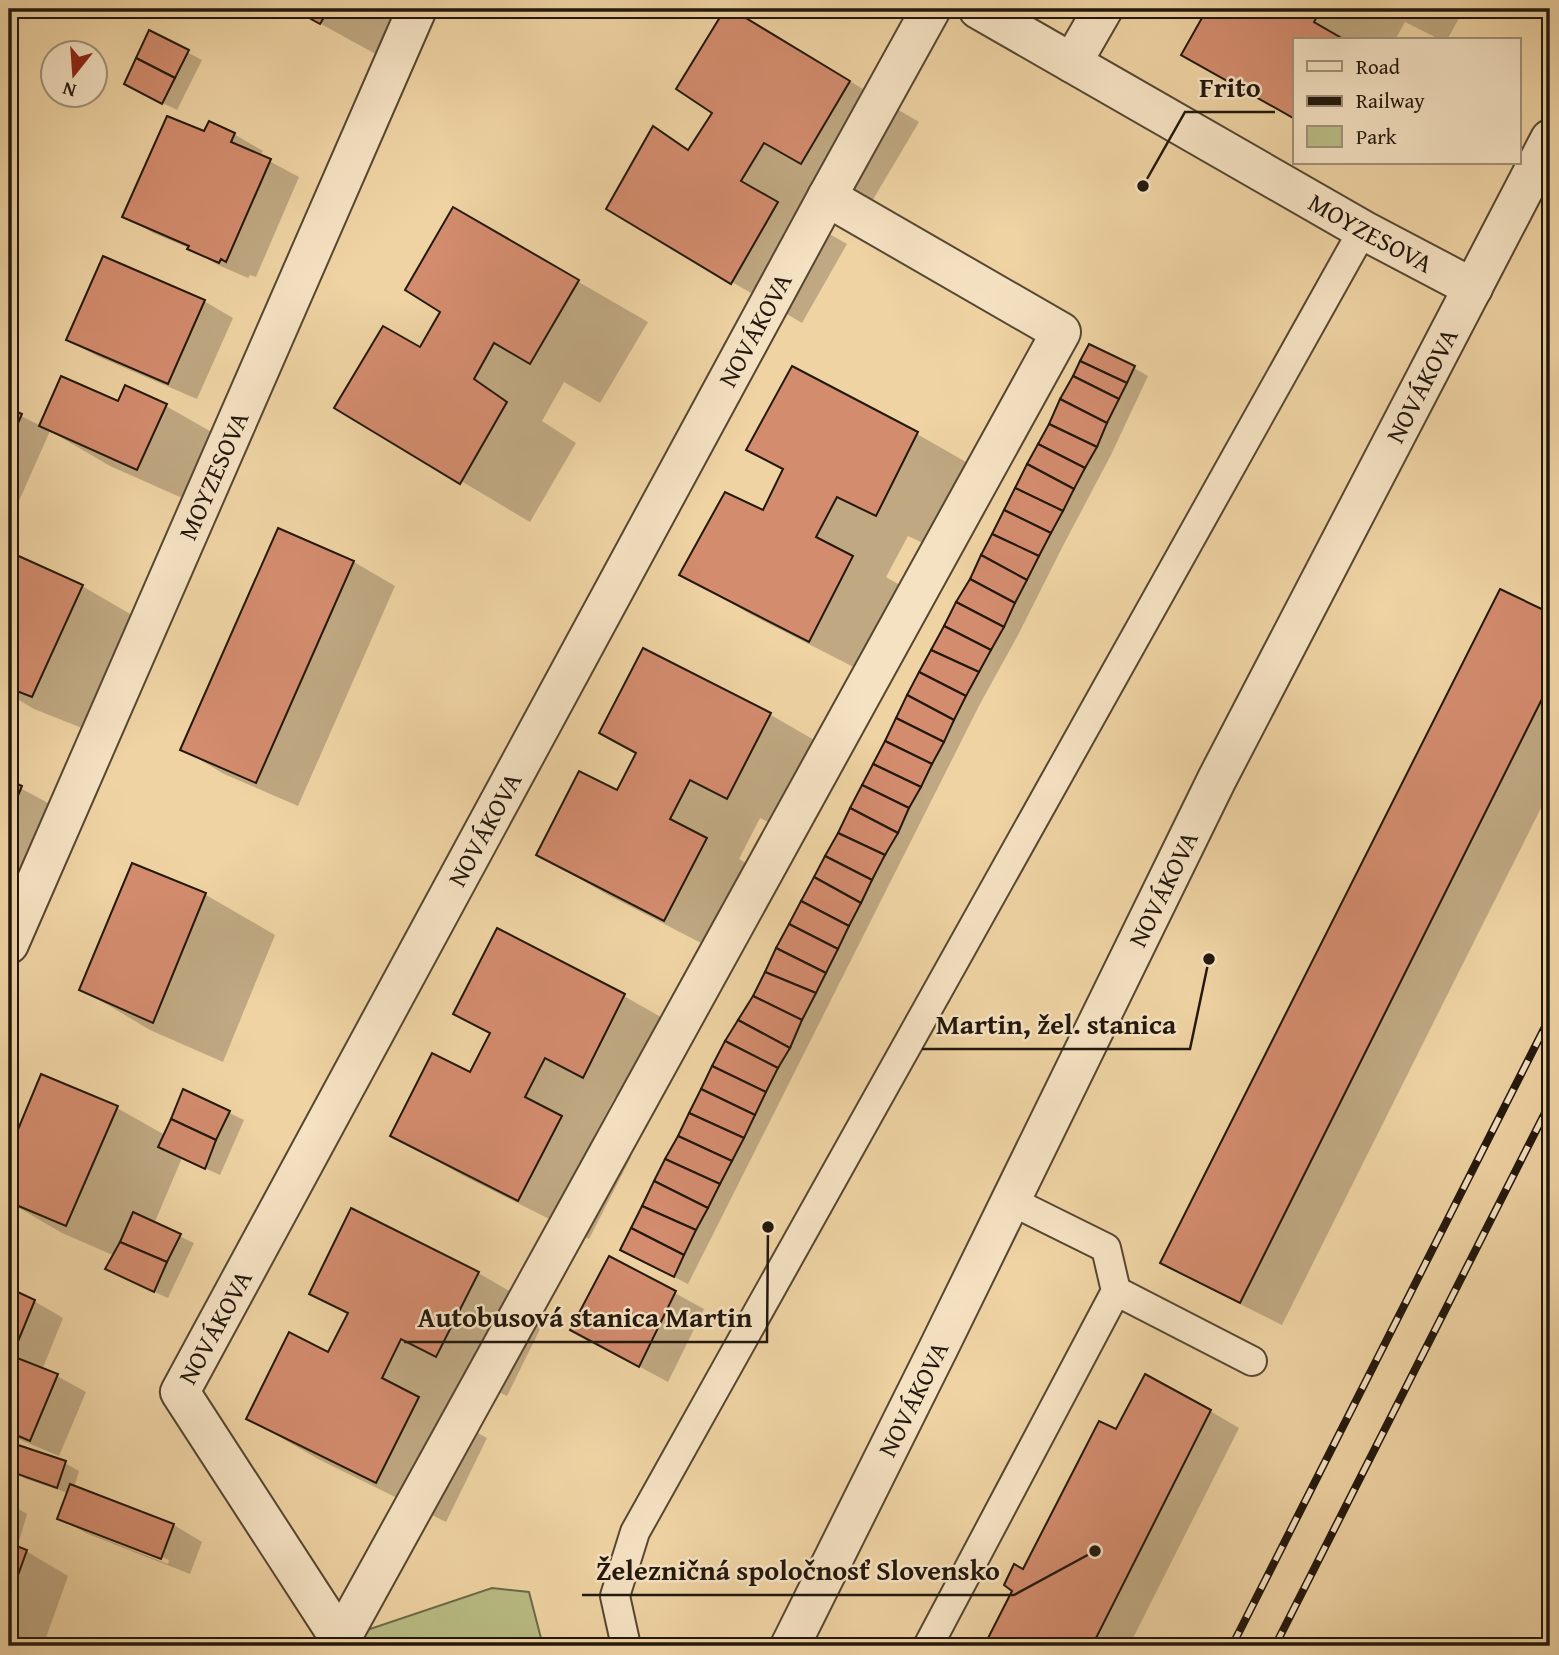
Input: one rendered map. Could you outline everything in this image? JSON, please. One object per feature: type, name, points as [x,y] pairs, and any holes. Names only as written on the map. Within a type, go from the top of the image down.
[{"type":"street","name":"MOYZESOVA","points":[[9,944],[417,9]]},
{"type":"street","name":"NOVÁKOVA","points":[[339,1643],[180,1392],[931,9]]},
{"type":"street","name":"MOYZESOVA","points":[[978,9],[1363,230],[1473,288]]},
{"type":"street","points":[[1072,63],[1103,9]]},
{"type":"street","name":"NOVÁKOVA","points":[[790,1646],[1217,779],[1550,139]]},
{"type":"street","points":[[339,1643],[1061,332],[827,197]]},
{"type":"lane","points":[[626,1646],[615,1596],[635,1532],[1363,230]]},
{"type":"lane","points":[[928,1646],[1116,1291],[1106,1248],[1009,1200]]},
{"type":"lane","points":[[1116,1291],[1252,1361]]},
{"type":"green space","points":[[492,1588],[529,1592],[543,1646],[337,1646],[340,1639]]},
{"type":"building","points":[[293,9],[329,9],[320,24]]},
{"type":"building","points":[[725,9],[731,9],[850,81],[801,164],[764,143],[741,181],[778,202],[731,284],[606,209],[653,126],[688,150],[712,113],[676,89]]},
{"type":"building","points":[[1207,9],[1321,9],[1314,22],[1342,38],[1293,38],[1293,118],[1181,55]]},
{"type":"building","points":[[149,30],[189,50],[175,78],[136,58]]},
{"type":"building","points":[[136,58],[175,78],[162,104],[124,84]]},
{"type":"building","points":[[167,116],[204,131],[209,121],[235,133],[231,142],[271,159],[226,262],[221,259],[219,263],[187,249],[189,246],[122,217]]},
{"type":"building","points":[[453,207],[579,280],[530,364],[494,343],[474,379],[507,402],[460,484],[334,408],[383,326],[420,347],[440,312],[405,290]]},
{"type":"building","points":[[103,256],[205,300],[168,384],[66,340]]},
{"type":"building","points":[[1089,344],[1135,366],[1127,383],[1080,361]]},
{"type":"building","points":[[1080,361],[1127,383],[1119,399],[1073,376]]},
{"type":"building","points":[[792,366],[918,432],[876,516],[837,497],[816,537],[853,556],[809,642],[679,575],[725,492],[763,510],[783,469],[746,450]]},
{"type":"building","points":[[61,376],[118,401],[125,385],[167,404],[137,470],[39,426]]},
{"type":"building","points":[[1073,376],[1119,399],[1107,423],[1060,399]]},
{"type":"building","points":[[1060,399],[1107,423],[1097,447],[1049,424]]},
{"type":"building","points":[[9,408],[22,414],[9,443]]},
{"type":"building","points":[[1049,424],[1097,447],[1085,468],[1038,444]]},
{"type":"building","points":[[1038,444],[1085,468],[1074,489],[1027,464]]},
{"type":"building","points":[[1027,464],[1074,489],[1063,511],[1015,488]]},
{"type":"building","points":[[1015,488],[1063,511],[1051,533],[1004,510]]},
{"type":"building","points":[[1004,510],[1051,533],[1039,556],[992,534]]},
{"type":"building","points":[[278,528],[354,561],[256,783],[180,750]]},
{"type":"building","points":[[992,534],[1039,556],[1027,580],[981,555]]},
{"type":"building","points":[[12,553],[83,585],[32,697],[9,688],[9,562]]},
{"type":"building","points":[[981,555],[1027,580],[1015,603],[970,579]]},
{"type":"building","points":[[970,579],[1015,603],[1004,627],[956,602]]},
{"type":"building","points":[[1500,589],[1550,613],[1550,683],[1240,1303],[1160,1263]]},
{"type":"building","points":[[956,602],[1004,627],[991,650],[944,626]]},
{"type":"building","points":[[944,626],[991,650],[979,672],[931,650]]},
{"type":"building","points":[[643,648],[771,713],[727,799],[690,780],[670,819],[707,838],[664,921],[536,855],[579,771],[617,790],[636,753],[599,733]]},
{"type":"building","points":[[931,650],[979,672],[966,696],[919,672]]},
{"type":"building","points":[[919,672],[966,696],[954,720],[907,695]]},
{"type":"building","points":[[907,695],[954,720],[944,742],[896,718]]},
{"type":"building","points":[[896,718],[944,742],[932,764],[885,741]]},
{"type":"building","points":[[885,741],[932,764],[921,787],[873,764]]},
{"type":"building","points":[[873,764],[921,787],[909,808],[862,785]]},
{"type":"building","points":[[9,780],[22,786],[9,817]]},
{"type":"building","points":[[862,785],[909,808],[898,833],[850,808]]},
{"type":"building","points":[[850,808],[898,833],[885,855],[838,833]]},
{"type":"building","points":[[838,833],[885,855],[872,880],[825,856]]},
{"type":"building","points":[[825,856],[872,880],[861,903],[814,877]]},
{"type":"building","points":[[132,863],[206,893],[153,1023],[79,990]]},
{"type":"building","points":[[814,877],[861,903],[849,926],[801,901]]},
{"type":"building","points":[[801,901],[849,926],[838,949],[789,924]]},
{"type":"building","points":[[789,924],[838,949],[826,973],[776,948]]},
{"type":"building","points":[[497,928],[625,994],[583,1078],[545,1058],[525,1097],[562,1116],[518,1201],[390,1136],[432,1053],[470,1072],[490,1033],[453,1014]]},
{"type":"building","points":[[776,948],[826,973],[816,993],[765,972]]},
{"type":"building","points":[[765,972],[816,993],[802,1020],[753,996]]},
{"type":"building","points":[[753,996],[802,1020],[790,1048],[738,1020]]},
{"type":"building","points":[[738,1020],[790,1048],[778,1068],[725,1041]]},
{"type":"building","points":[[725,1041],[778,1068],[766,1092],[712,1066]]},
{"type":"building","points":[[712,1066],[766,1092],[755,1115],[701,1089]]},
{"type":"building","points":[[41,1074],[118,1106],[66,1226],[9,1202],[9,1151]]},
{"type":"building","points":[[183,1089],[230,1111],[216,1140],[171,1119]]},
{"type":"building","points":[[701,1089],[755,1115],[744,1138],[689,1113]]},
{"type":"building","points":[[689,1113],[744,1138],[732,1161],[678,1136]]},
{"type":"building","points":[[171,1119],[216,1140],[205,1169],[158,1147]]},
{"type":"building","points":[[678,1136],[732,1161],[720,1184],[665,1159]]},
{"type":"building","points":[[665,1159],[720,1184],[708,1208],[654,1181]]},
{"type":"building","points":[[654,1181],[708,1208],[696,1230],[642,1206]]},
{"type":"building","points":[[642,1206],[696,1230],[684,1255],[631,1228]]},
{"type":"building","points":[[351,1208],[479,1272],[436,1357],[401,1339],[382,1378],[419,1397],[376,1483],[246,1419],[289,1332],[328,1352],[348,1313],[309,1294]]},
{"type":"building","points":[[133,1212],[181,1234],[167,1262],[120,1242]]},
{"type":"building","points":[[631,1228],[684,1255],[674,1277],[620,1250]]},
{"type":"building","points":[[120,1242],[167,1262],[154,1292],[105,1269]]},
{"type":"building","points":[[609,1256],[676,1291],[639,1367],[570,1330]]},
{"type":"building","points":[[9,1288],[35,1300],[12,1356],[58,1374],[30,1441],[9,1432]]},
{"type":"building","points":[[1145,1374],[1211,1410],[1092,1646],[984,1646],[1012,1591],[1004,1585],[1014,1564],[1023,1569],[1099,1421],[1116,1429]]},
{"type":"building","points":[[18,1445],[66,1461],[57,1488],[9,1471]]},
{"type":"building","points":[[70,1484],[174,1524],[161,1559],[57,1519]]},
{"type":"building","points":[[9,1543],[27,1550],[9,1600]]},
{"type":"railway","points":[[1232,1646],[1550,1017]]},
{"type":"railway","points":[[1275,1646],[1550,1103]]},
{"type":"place","name":"Frito","points":[[1143,186]]},
{"type":"place","name":"Martin, žel. stanica","points":[[1209,959]]},
{"type":"place","name":"Autobusová stanica Martin","points":[[768,1227]]},
{"type":"place","name":"Železničná spoločnosť Slovensko","points":[[1095,1551]]}]
